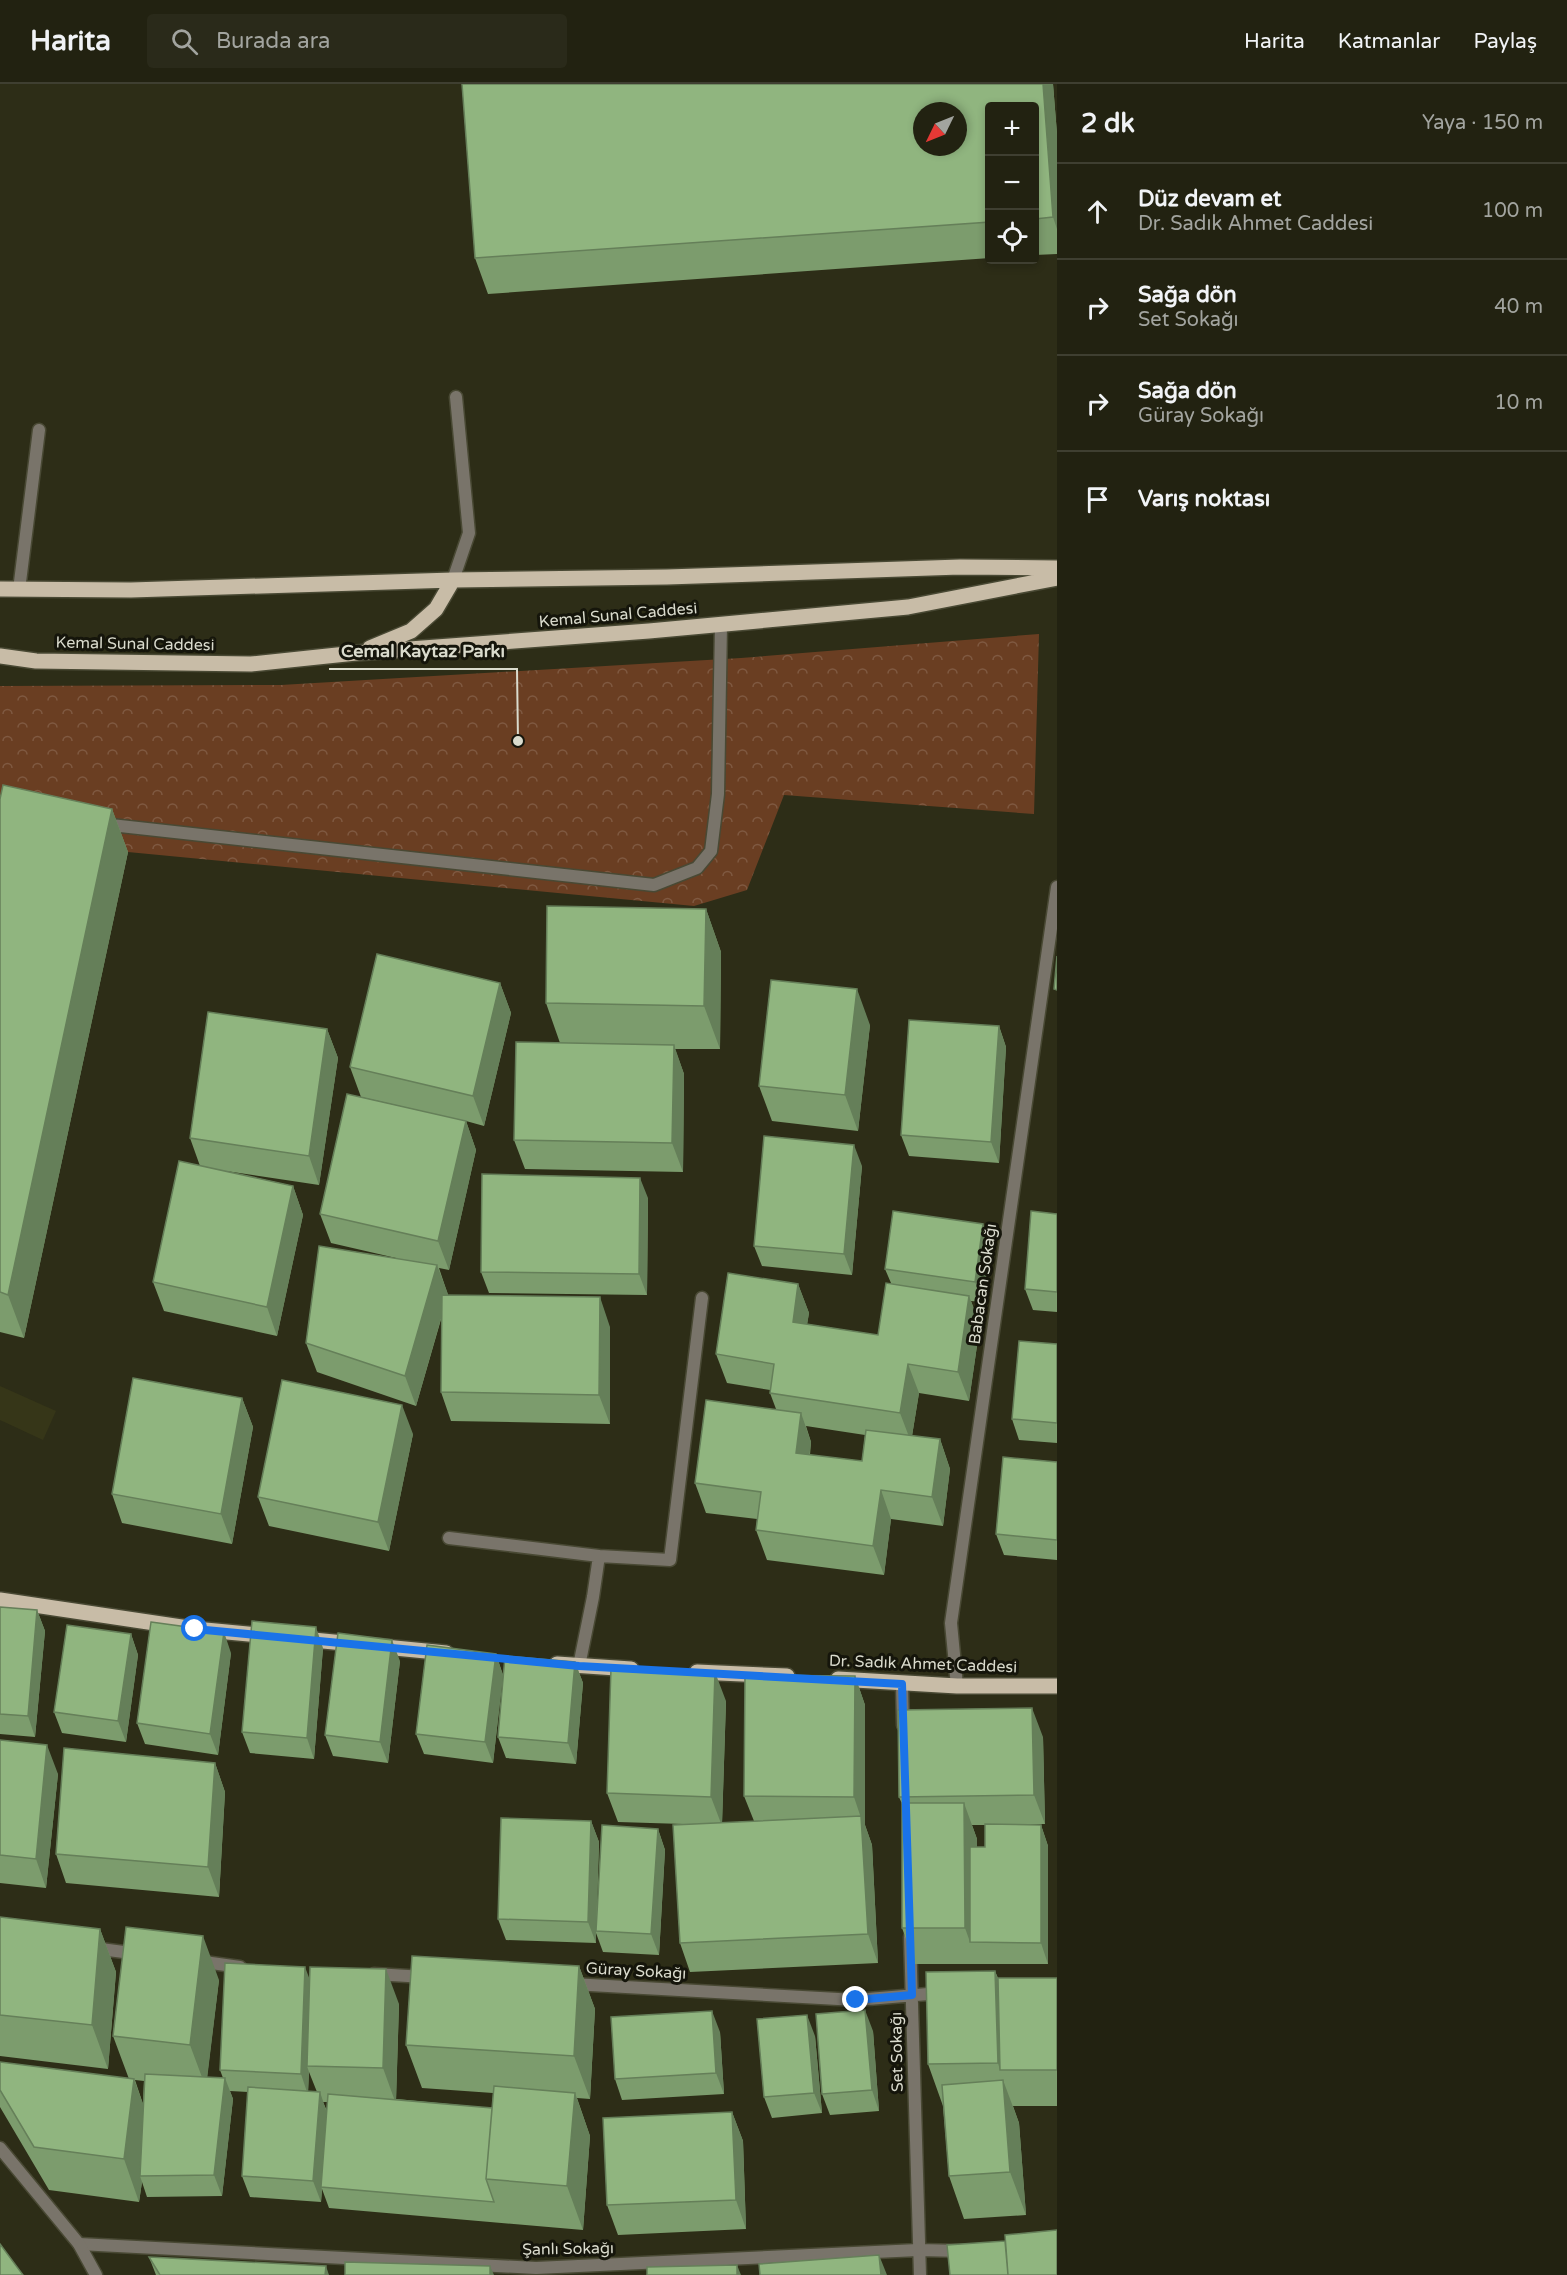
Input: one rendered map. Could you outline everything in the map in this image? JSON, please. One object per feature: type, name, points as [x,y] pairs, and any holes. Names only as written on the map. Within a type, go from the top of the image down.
[{"type":"main road","name":"Kemal Sunal Caddesi","points":[[0,589],[131,590],[453,580],[667,577],[960,567],[1057,568]]},
{"type":"main road","name":"Kemal Sunal Caddesi","points":[[0,656],[36,661],[251,664],[356,653],[721,625],[908,607],[1057,578]]},
{"type":"main road","points":[[356,653],[411,631],[436,609],[453,580]]},
{"type":"main road","points":[[0,1600],[195,1629],[462,1655]]},
{"type":"main road","points":[[544,1663],[650,1670]]},
{"type":"main road","points":[[685,1672],[803,1677]]},
{"type":"main road","name":"Dr. Sadık Ahmet Caddesi","points":[[827,1678],[957,1686],[1057,1686]]},
{"type":"street","points":[[453,580],[469,533],[456,398]]},
{"type":"street","points":[[19,590],[39,430]]},
{"type":"street","points":[[90,823],[654,885],[697,868],[711,851],[718,795],[721,625]]},
{"type":"street","name":"Babacan Sokağı","points":[[957,1686],[951,1623],[1057,887]]},
{"type":"street","points":[[449,1538],[599,1556],[670,1560],[702,1298]]},
{"type":"street","points":[[579,1666],[599,1556]]},
{"type":"street","points":[[902,1684],[903,1732]]},
{"type":"street","name":"Set Sokağı","points":[[910,1923],[920,2275]]},
{"type":"street","points":[[83,1946],[154,1956]]},
{"type":"street","points":[[189,1960],[249,1968]]},
{"type":"street","points":[[366,1974],[437,1977]]},
{"type":"street","name":"Güray Sokağı","points":[[555,1983],[856,2000],[957,1993]]},
{"type":"street","points":[[0,2148],[79,2244],[96,2275]]},
{"type":"street","name":"Şanlı Sokağı","points":[[79,2244],[593,2270],[918,2250],[976,2252]]},
{"type":"shaded area","points":[[0,1386],[56,1411],[43,1440],[0,1420]]},
{"type":"green space","points":[[1039,634],[1034,814],[784,795],[747,890],[694,906],[128,852],[0,834],[0,686],[281,685],[741,658]]},
{"type":"building","points":[[462,84],[1043,84],[1053,217],[1039,219],[1039,102],[985,102],[985,222],[475,258]]},
{"type":"building","points":[[3,785],[112,809],[8,1295],[0,1292],[0,799]]},
{"type":"building","points":[[547,906],[706,909],[704,1006],[546,1003]]},
{"type":"building","points":[[377,954],[500,983],[473,1096],[350,1067]]},
{"type":"building","points":[[1057,956],[1057,990],[1054,989]]},
{"type":"building","points":[[771,980],[857,989],[845,1095],[759,1086]]},
{"type":"building","points":[[208,1012],[327,1029],[309,1156],[190,1138]]},
{"type":"building","points":[[909,1020],[999,1026],[991,1142],[901,1135]]},
{"type":"building","points":[[516,1042],[674,1045],[672,1143],[514,1140]]},
{"type":"building","points":[[347,1094],[466,1121],[438,1241],[320,1214]]},
{"type":"building","points":[[764,1136],[854,1145],[844,1254],[754,1246]]},
{"type":"building","points":[[179,1161],[293,1186],[267,1307],[153,1282]]},
{"type":"building","points":[[482,1174],[640,1178],[639,1274],[481,1272]]},
{"type":"building","points":[[893,1211],[983,1224],[975,1282],[885,1269]]},
{"type":"building","points":[[1031,1211],[1057,1214],[1057,1292],[1025,1289]]},
{"type":"building","points":[[319,1246],[437,1265],[405,1376],[306,1343]]},
{"type":"building","points":[[728,1273],[798,1284],[793,1322],[878,1335],[886,1283],[969,1296],[958,1372],[908,1364],[900,1413],[770,1393],[774,1364],[716,1354]]},
{"type":"building","points":[[442,1295],[600,1297],[599,1395],[441,1392]]},
{"type":"building","points":[[1019,1341],[1057,1344],[1057,1423],[1012,1419]]},
{"type":"building","points":[[133,1378],[242,1398],[221,1514],[112,1494]]},
{"type":"building","points":[[282,1380],[402,1405],[378,1522],[258,1497]]},
{"type":"building","points":[[706,1400],[801,1413],[796,1453],[862,1461],[866,1430],[940,1439],[932,1497],[881,1490],[873,1546],[756,1530],[761,1492],[695,1483]]},
{"type":"building","points":[[1003,1457],[1057,1462],[1057,1540],[996,1534]]},
{"type":"building","points":[[0,1607],[37,1610],[28,1716],[0,1714]]},
{"type":"building","points":[[252,1621],[316,1627],[307,1738],[242,1732]]},
{"type":"building","points":[[151,1622],[224,1632],[210,1734],[137,1723]]},
{"type":"building","points":[[67,1625],[131,1634],[118,1721],[54,1712]]},
{"type":"building","points":[[338,1633],[392,1640],[380,1742],[325,1735]]},
{"type":"building","points":[[427,1645],[496,1654],[485,1742],[416,1734]]},
{"type":"building","points":[[505,1656],[575,1662],[568,1743],[498,1737]]},
{"type":"building","points":[[611,1668],[715,1672],[711,1797],[607,1793]]},
{"type":"building","points":[[745,1675],[855,1676],[854,1797],[744,1796]]},
{"type":"building","points":[[1032,1708],[1034,1795],[899,1797],[898,1710]]},
{"type":"building","points":[[0,1740],[47,1745],[36,1859],[0,1855]]},
{"type":"building","points":[[64,1748],[215,1763],[208,1867],[56,1854]]},
{"type":"building","points":[[902,1803],[964,1803],[965,1928],[902,1928]]},
{"type":"building","points":[[861,1816],[868,1934],[680,1943],[673,1825]]},
{"type":"building","points":[[501,1818],[591,1821],[588,1922],[498,1919]]},
{"type":"building","points":[[985,1824],[1041,1825],[1041,1943],[970,1942],[970,1847],[985,1847]]},
{"type":"building","points":[[602,1825],[658,1829],[651,1934],[596,1931]]},
{"type":"building","points":[[0,1917],[100,1929],[92,2025],[0,2015]]},
{"type":"building","points":[[126,1927],[203,1936],[190,2045],[113,2036]]},
{"type":"building","points":[[412,1956],[579,1966],[574,2056],[406,2045]]},
{"type":"building","points":[[225,1963],[305,1967],[301,2074],[220,2070]]},
{"type":"building","points":[[310,1967],[386,1969],[383,2068],[307,2066]]},
{"type":"building","points":[[995,1971],[998,2063],[928,2064],[926,1972]]},
{"type":"building","points":[[998,1978],[1057,1978],[1057,2070],[1000,2070]]},
{"type":"building","points":[[865,2010],[872,2090],[822,2094],[816,2014]]},
{"type":"building","points":[[712,2011],[716,2073],[615,2079],[611,2017]]},
{"type":"building","points":[[807,2015],[814,2093],[764,2097],[757,2019]]},
{"type":"building","points":[[0,2062],[134,2079],[124,2159],[34,2147],[0,2090]]},
{"type":"building","points":[[145,2074],[225,2078],[214,2175],[140,2176]]},
{"type":"building","points":[[1003,2080],[1010,2172],[949,2176],[942,2085]]},
{"type":"building","points":[[494,2086],[575,2093],[567,2186],[486,2179]]},
{"type":"building","points":[[248,2087],[320,2092],[313,2181],[242,2176]]},
{"type":"building","points":[[328,2094],[492,2108],[486,2179],[494,2202],[321,2187]]},
{"type":"building","points":[[732,2112],[736,2200],[607,2205],[603,2118]]},
{"type":"building","points":[[1057,2230],[1057,2275],[1008,2275],[1005,2235]]},
{"type":"building","points":[[1005,2241],[1008,2275],[950,2275],[947,2245]]},
{"type":"building","points":[[0,2244],[23,2275],[0,2275]]},
{"type":"building","points":[[879,2255],[881,2275],[760,2275],[759,2264]]},
{"type":"building","points":[[149,2257],[326,2266],[325,2275],[160,2275]]},
{"type":"building","points":[[345,2262],[490,2266],[490,2275],[345,2275]]},
{"type":"building","points":[[737,2265],[737,2275],[647,2275],[647,2267]]},
{"type":"place","name":"Cemal Kaytaz Parkı","points":[[518,741]]},
{"type":"route","points":[[195,1629],[579,1666],[902,1684],[912,1995],[856,2000]]}]
